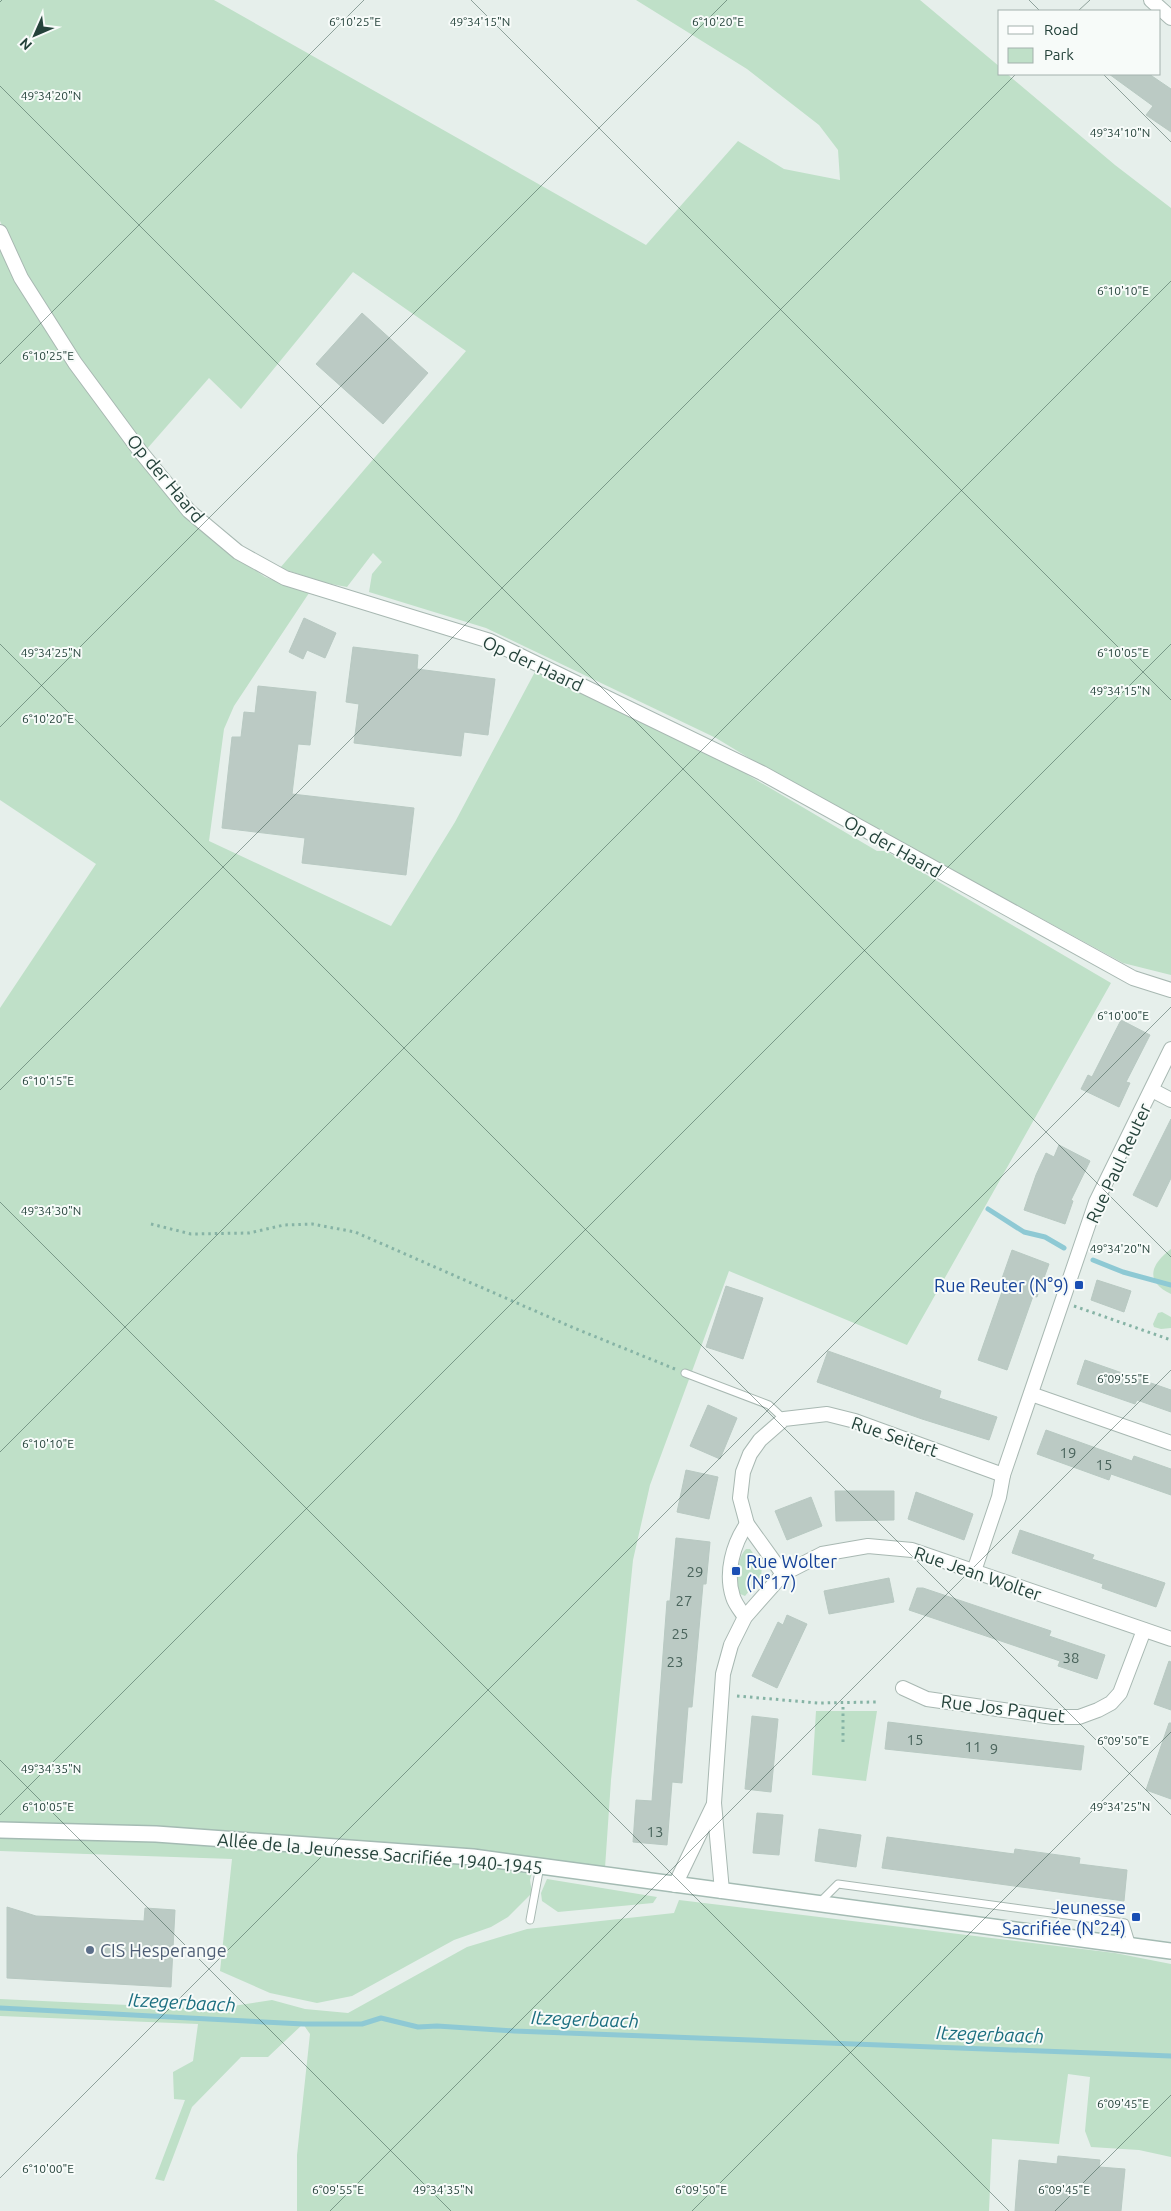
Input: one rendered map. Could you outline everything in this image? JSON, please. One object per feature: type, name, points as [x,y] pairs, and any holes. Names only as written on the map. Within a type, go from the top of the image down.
[{"type":"main road","name":"Allée de la Jeunesse Sacrifiée 1940-1945","points":[[0,1830],[156,1834],[472,1857],[1171,1951]]},
{"type":"street","points":[[1152,0],[1171,18]]},
{"type":"street","name":"Op der Haard","points":[[0,232],[21,278],[75,363],[134,443],[190,511],[238,552],[285,578],[490,641],[762,773],[1133,978],[1171,990]]},
{"type":"street","name":"Rue Paul Reuter","points":[[974,1570],[999,1497],[1003,1474],[1096,1202],[1171,1049]]},
{"type":"street","points":[[1152,1090],[1171,1100]]},
{"type":"street","points":[[1031,1394],[1171,1443]]},
{"type":"street","name":"Rue Seitert","points":[[784,1419],[827,1414],[1003,1474]]},
{"type":"street","points":[[782,1574],[747,1524],[740,1498],[743,1472],[750,1454],[760,1440],[784,1419]]},
{"type":"street","points":[[745,1617],[733,1596],[730,1566],[739,1536],[747,1524]]},
{"type":"street","name":"Rue Jean Wolter","points":[[722,1891],[714,1803],[723,1674],[731,1645],[745,1617],[782,1574],[822,1554],[868,1546],[912,1550],[1171,1639]]},
{"type":"street","name":"Rue Jos Paquet","points":[[903,1688],[927,1699],[1053,1717],[1079,1717],[1098,1710],[1111,1702],[1120,1693],[1144,1630]]},
{"type":"street","name":"Rue Jean Wolter","points":[[675,1885],[714,1803]]},
{"type":"lane","points":[[685,1373],[769,1405],[784,1419]]},
{"type":"lane","points":[[530,1920],[540,1866]]},
{"type":"lane","points":[[818,1904],[838,1884],[1125,1923],[1132,1946]]},
{"type":"path","points":[[152,1224],[191,1234],[249,1233],[284,1225],[312,1224],[355,1232],[574,1328],[685,1373]]},
{"type":"path","points":[[1062,1302],[1171,1340]]},
{"type":"path","points":[[736,1696],[818,1703],[876,1702]]},
{"type":"path","points":[[843,1703],[843,1742]]},
{"type":"green space","points":[[0,0],[214,0],[646,245],[738,141],[784,169],[840,180],[838,150],[819,125],[747,69],[636,0],[920,0],[998,65],[998,75],[1008,75],[1115,165],[1171,208],[1171,975],[1123,963],[777,775],[716,738],[486,628],[369,592],[372,574],[382,562],[373,553],[347,587],[326,583],[280,568],[466,351],[353,272],[241,409],[209,378],[146,450],[55,323],[16,257],[0,221]]},
{"type":"green space","points":[[0,248],[18,286],[86,386],[185,512],[225,550],[265,577],[309,593],[234,706],[224,729],[209,841],[391,926],[455,822],[537,668],[736,768],[877,851],[886,851],[1111,983],[907,1345],[729,1271],[650,1485],[633,1560],[611,1780],[605,1868],[536,1858],[530,1880],[532,1893],[508,1917],[491,1927],[454,1940],[352,1996],[317,2003],[270,1993],[220,1971],[232,1859],[0,1851],[0,1008],[96,864],[0,800]]},
{"type":"green space","points":[[1171,1249],[1171,1294],[1157,1284],[1153,1272],[1155,1266]]},
{"type":"green space","points":[[1162,1312],[1171,1317],[1171,1328],[1161,1329],[1154,1327],[1153,1324],[1158,1313]]},
{"type":"green space","points":[[746,1549],[750,1549],[762,1566],[761,1577],[745,1596],[738,1593],[738,1576],[739,1564]]},
{"type":"green space","points":[[816,1711],[877,1711],[866,1781],[812,1775]]},
{"type":"green space","points":[[547,1879],[657,1897],[653,1903],[558,1912],[542,1901],[541,1893]]},
{"type":"green space","points":[[679,1900],[1115,1953],[1171,1964],[1171,2157],[1139,2150],[1091,2147],[1085,2131],[1090,2077],[1068,2074],[1059,2144],[992,2139],[989,2211],[297,2211],[297,2155],[310,2034],[303,2024],[268,2057],[241,2057],[192,2107],[164,2181],[155,2179],[185,2100],[174,2099],[173,2072],[193,2061],[198,2024],[0,2016],[0,1999],[213,2009],[272,2000],[305,2009],[348,2013],[467,1947],[527,1929],[674,1913]]},
{"type":"building","points":[[1110,75],[1150,75],[1171,89],[1171,132],[1146,115],[1153,106]]},
{"type":"building","points":[[362,313],[428,373],[383,424],[316,364]]},
{"type":"building","points":[[304,618],[336,633],[325,658],[307,650],[303,659],[289,652]]},
{"type":"building","points":[[353,647],[418,655],[417,669],[495,679],[488,735],[464,732],[461,756],[354,743],[359,704],[346,702]]},
{"type":"building","points":[[258,686],[316,692],[310,745],[298,744],[292,794],[414,808],[406,875],[302,863],[305,838],[222,828],[232,737],[241,737],[244,712],[255,713]]},
{"type":"building","points":[[1121,1020],[1150,1035],[1126,1082],[1130,1083],[1119,1107],[1081,1089],[1088,1075],[1092,1077]]},
{"type":"building","points":[[1171,1119],[1171,1178],[1157,1207],[1133,1195]]},
{"type":"building","points":[[1059,1145],[1090,1161],[1071,1200],[1073,1201],[1065,1224],[1024,1210],[1046,1153],[1054,1157]]},
{"type":"building","points":[[1012,1250],[1049,1264],[1037,1297],[1033,1296],[1007,1370],[978,1360],[1004,1286],[1000,1284]]},
{"type":"building","points":[[1097,1280],[1131,1291],[1124,1312],[1091,1300]]},
{"type":"building","points":[[726,1286],[763,1298],[743,1359],[706,1347]]},
{"type":"building","points":[[828,1351],[941,1391],[939,1398],[997,1417],[989,1440],[922,1419],[817,1382]]},
{"type":"building","points":[[1085,1360],[1171,1390],[1171,1412],[1137,1400],[1135,1404],[1077,1384]]},
{"type":"building","points":[[708,1405],[737,1418],[720,1459],[690,1446]]},
{"type":"building","points":[[1046,1430],[1132,1461],[1134,1456],[1171,1469],[1171,1495],[1111,1474],[1109,1480],[1037,1454]]},
{"type":"building","points":[[686,1470],[718,1477],[709,1519],[677,1512]]},
{"type":"building","points":[[835,1491],[894,1491],[894,1520],[836,1521]]},
{"type":"building","points":[[916,1492],[973,1514],[964,1540],[908,1519]]},
{"type":"building","points":[[811,1497],[822,1526],[787,1540],[775,1511]]},
{"type":"building","points":[[1020,1530],[1094,1555],[1092,1559],[1165,1583],[1156,1607],[1102,1588],[1103,1584],[1012,1553]]},
{"type":"building","points":[[676,1538],[710,1542],[706,1584],[703,1584],[692,1707],[688,1707],[682,1783],[672,1782],[667,1845],[633,1842],[636,1800],[652,1801],[667,1601],[670,1601]]},
{"type":"building","points":[[889,1578],[894,1602],[829,1614],[824,1591]]},
{"type":"building","points":[[917,1588],[923,1588],[1051,1631],[1049,1636],[1105,1655],[1097,1679],[1058,1666],[1060,1661],[909,1610]]},
{"type":"building","points":[[787,1615],[807,1624],[777,1688],[752,1676],[778,1622],[783,1625]]},
{"type":"building","points":[[1169,1661],[1171,1662],[1171,1710],[1154,1704]]},
{"type":"building","points":[[752,1716],[778,1719],[771,1792],[745,1789]]},
{"type":"building","points":[[888,1722],[1084,1746],[1081,1770],[885,1749]]},
{"type":"building","points":[[1169,1723],[1171,1723],[1171,1799],[1146,1790]]},
{"type":"building","points":[[757,1813],[783,1815],[779,1855],[753,1853]]},
{"type":"building","points":[[819,1829],[861,1835],[856,1867],[815,1861]]},
{"type":"building","points":[[887,1837],[1014,1854],[1015,1849],[1080,1858],[1079,1864],[1127,1870],[1124,1901],[882,1868]]},
{"type":"building","name":"CIS Hesperange","points":[[7,1907],[36,1916],[144,1921],[145,1908],[175,1910],[171,1987],[7,1978]]},
{"type":"building","points":[[1058,2156],[1100,2160],[1099,2167],[1125,2169],[1121,2211],[1015,2211],[1019,2160],[1057,2164]]},
{"type":"waterway","points":[[988,1209],[1024,1232],[1045,1237],[1064,1248]]},
{"type":"waterway","points":[[1093,1260],[1123,1272],[1171,1285]]},
{"type":"waterway","name":"Itzegerbaach","points":[[0,2008],[303,2024],[362,2024],[381,2018],[418,2027],[437,2026],[514,2031],[1171,2056]]},
{"type":"place","name":"Rue Reuter (N°9)","points":[[1079,1285]]},
{"type":"place","name":"Rue Wolter (N°17)","points":[[736,1571]]},
{"type":"place","name":"Jeunesse Sacrifiée (N°24)","points":[[1136,1917]]},
{"type":"place","name":"CIS Hesperange","points":[[90,1950]]}]
